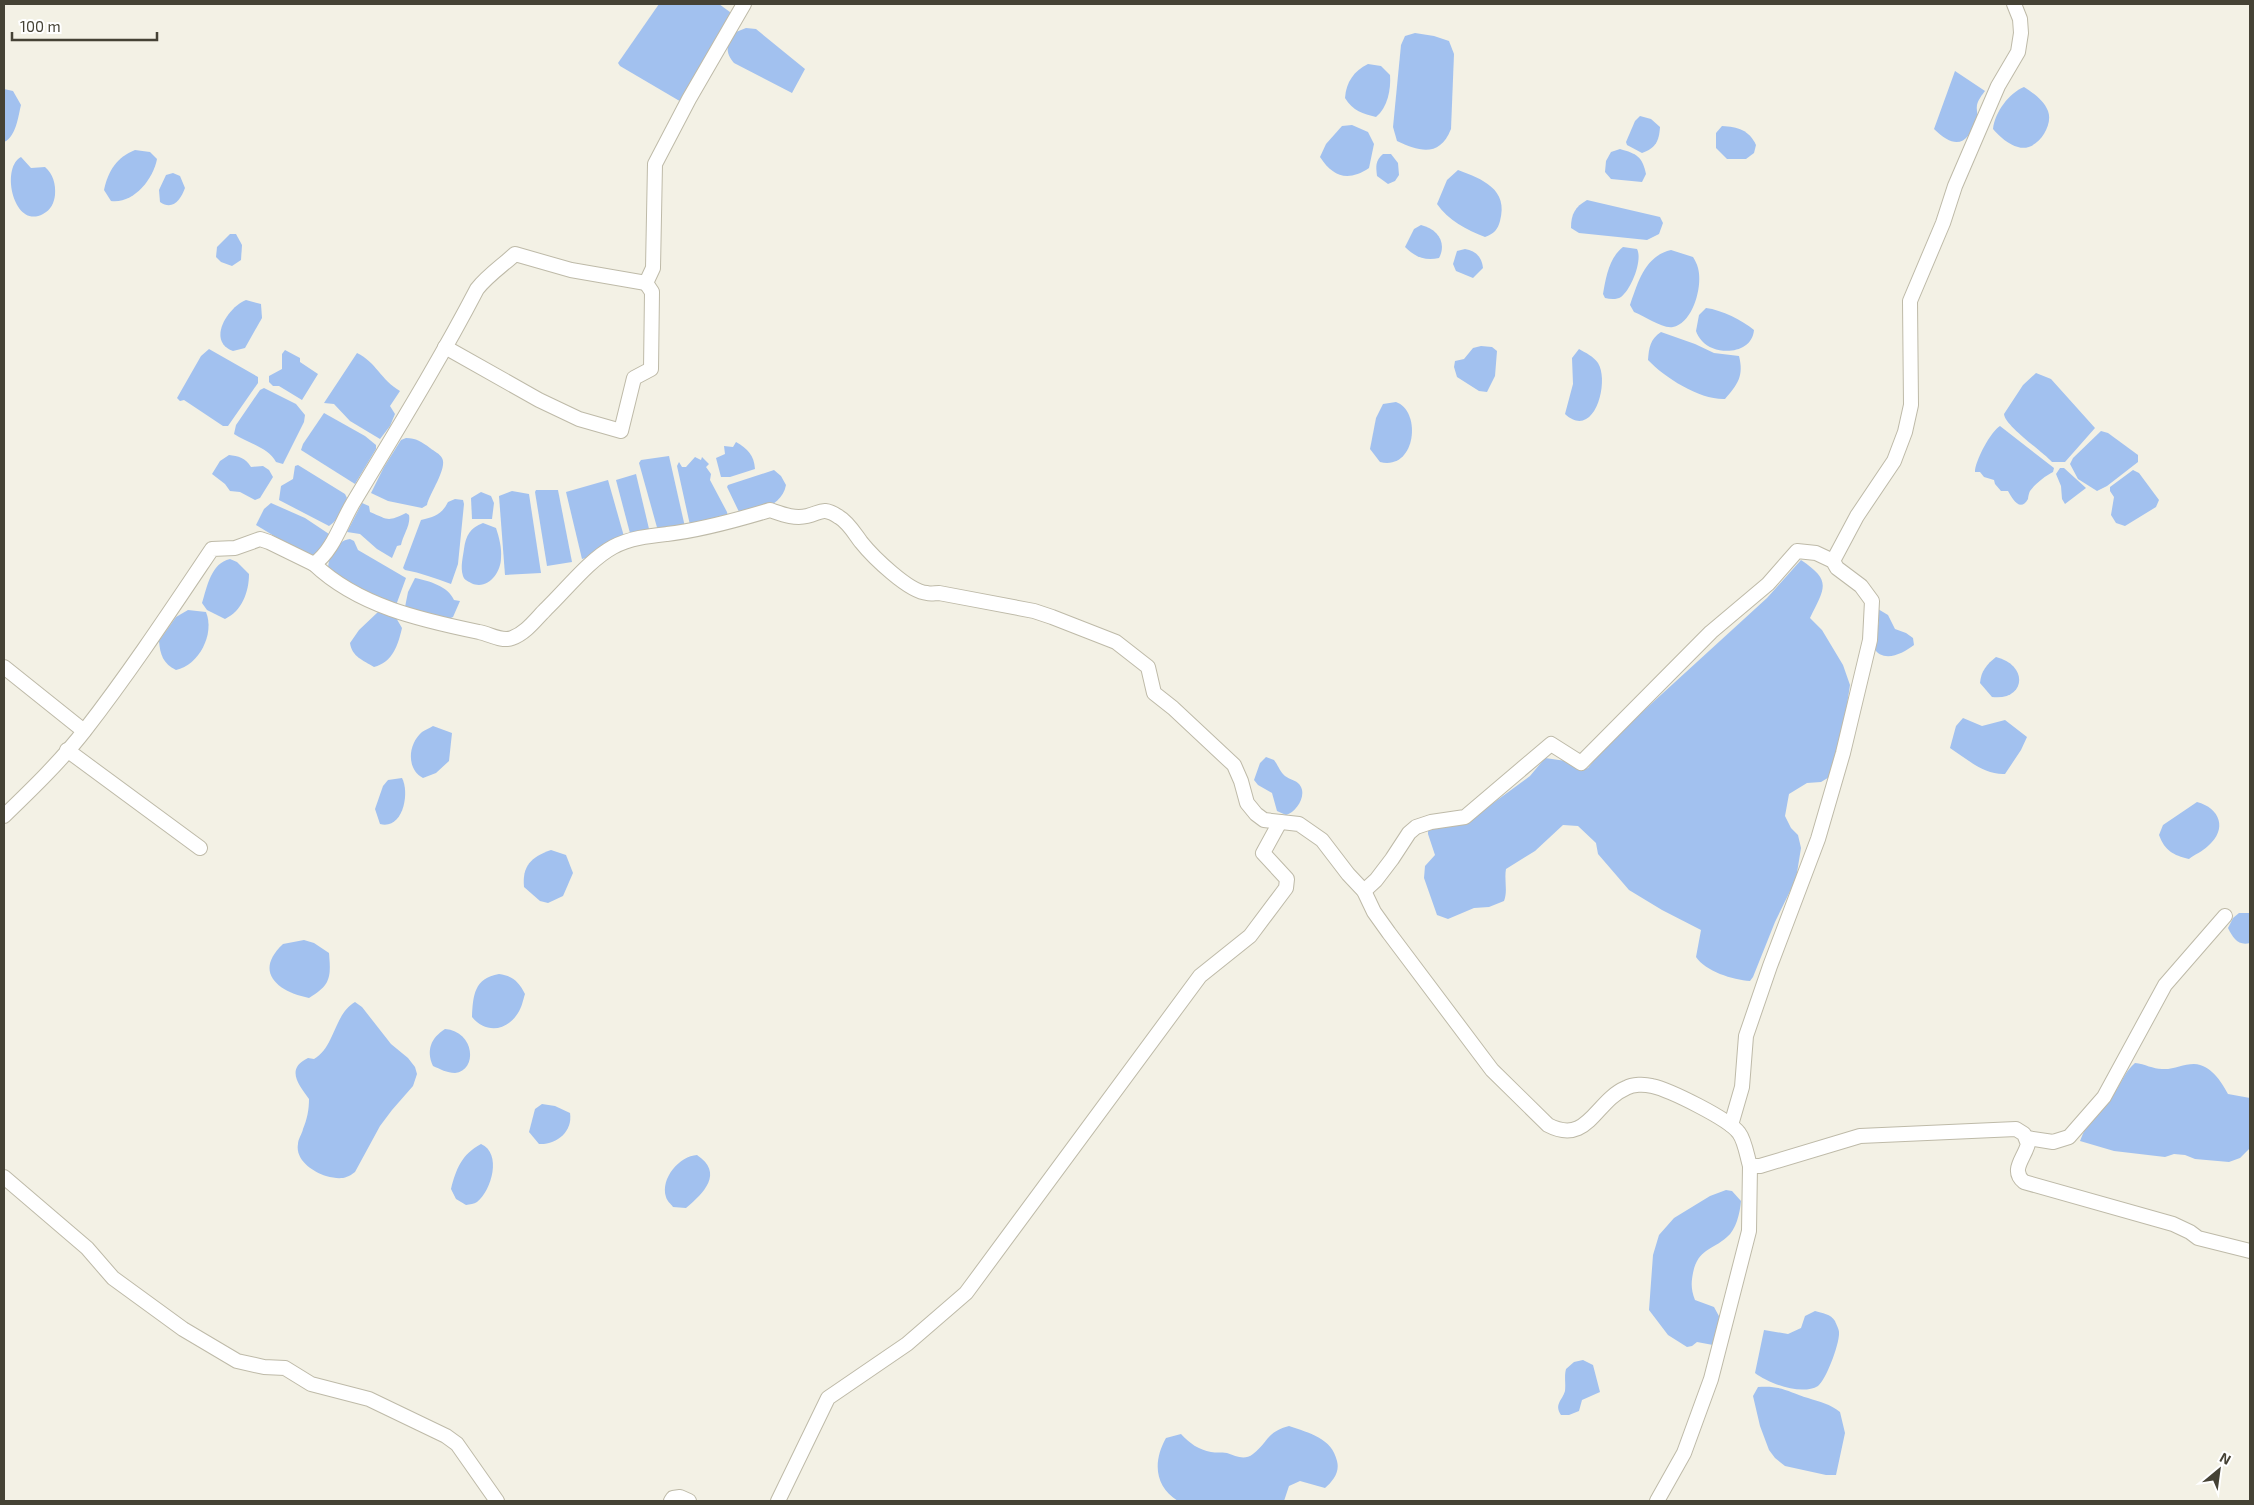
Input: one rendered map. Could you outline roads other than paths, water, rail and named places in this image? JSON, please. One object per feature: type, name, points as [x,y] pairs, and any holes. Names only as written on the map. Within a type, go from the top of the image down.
[{"type":"street","points":[[646,283],[653,268],[656,164],[689,99],[744,4]]},
{"type":"street","points":[[1833,561],[1857,516],[1894,461],[1905,432],[1911,405],[1910,301],[1943,223],[1955,186],[1990,104],[2018,52],[2021,33],[2020,19],[2014,4]]},
{"type":"street","points":[[314,564],[326,553],[343,519],[445,347],[476,289],[487,276],[503,266],[515,254],[571,270],[646,283],[652,292],[651,369],[634,378],[621,431],[571,416],[445,347]]},
{"type":"street","points":[[4,816],[84,731],[137,659],[212,549],[235,548],[260,540],[269,542],[314,564],[332,580],[369,600],[422,619],[490,634],[502,639],[512,638],[535,622],[598,558],[613,547],[652,534],[667,534],[735,521],[770,510],[788,517],[808,516],[822,510],[840,517],[873,556],[888,570],[926,594],[938,592],[1034,611],[1116,642],[1148,667],[1154,693],[1179,713],[1234,765],[1247,803],[1256,814],[1264,820],[1299,824],[1322,840],[1348,874],[1364,891],[1374,912],[1492,1070],[1548,1126],[1570,1132],[1590,1121],[1614,1095],[1636,1085],[1652,1086],[1678,1096],[1731,1125],[1740,1134],[1750,1166],[1749,1231],[1711,1379],[1684,1453],[1657,1501]]},
{"type":"street","points":[[1364,891],[1376,880],[1409,833],[1416,827],[1431,822],[1465,818],[1551,744],[1581,763],[1711,632],[1768,584],[1797,551],[1816,552],[1833,561],[1837,568],[1861,586],[1872,601],[1870,640],[1844,753],[1818,839],[1746,1036],[1742,1087],[1731,1125]]},
{"type":"street","points":[[4,667],[84,731]]},
{"type":"street","points":[[67,750],[200,848]]},
{"type":"street","points":[[778,1501],[828,1398],[907,1344],[966,1293],[1200,976],[1250,936],[1260,924],[1286,888],[1287,879],[1263,853],[1280,822]]},
{"type":"street","points":[[1750,1166],[1760,1166],[1860,1136],[2008,1129],[2018,1130],[2027,1138],[2053,1142],[2069,1137],[2104,1097],[2164,985],[2226,916]]},
{"type":"street","points":[[2027,1138],[2026,1151],[2017,1169],[2019,1178],[2024,1182],[2174,1224],[2198,1238],[2250,1252]]},
{"type":"street","points":[[4,1177],[86,1248],[112,1278],[183,1330],[237,1361],[264,1367],[284,1368],[311,1384],[369,1399],[446,1436],[457,1444],[497,1501]]},
{"type":"street","points":[[671,1501],[673,1498],[680,1497],[689,1501]]},
{"type":"water","points":[[659,4],[719,4],[734,15],[683,103],[620,66],[618,63]]},
{"type":"water","points":[[746,28],[756,29],[805,69],[792,93],[734,63],[731,59],[728,49],[731,34]]},
{"type":"water","points":[[1415,33],[1449,41],[1454,54],[1451,129],[1441,144],[1428,150],[1414,148],[1397,141],[1393,127],[1401,45],[1405,36]]},
{"type":"water","points":[[1368,64],[1381,66],[1390,75],[1388,98],[1376,117],[1359,111],[1351,106],[1345,98],[1347,87],[1352,78]]},
{"type":"water","points":[[1955,71],[1985,91],[1978,103],[1977,117],[1970,133],[1961,141],[1955,142],[1942,136],[1934,129]]},
{"type":"water","points":[[2024,87],[2044,103],[2049,117],[2046,131],[2042,137],[2031,146],[2025,148],[2011,144],[1993,129],[1997,116],[2008,98]]},
{"type":"water","points":[[4,89],[13,91],[21,105],[14,131],[4,142]]},
{"type":"water","points":[[1640,116],[1651,119],[1660,127],[1659,136],[1654,146],[1642,153],[1627,145],[1626,142],[1635,121]]},
{"type":"water","points":[[1352,125],[1368,132],[1374,144],[1369,168],[1348,176],[1336,173],[1330,169],[1320,157],[1326,144],[1342,126]]},
{"type":"water","points":[[1722,126],[1738,128],[1750,136],[1756,145],[1754,153],[1746,159],[1727,159],[1716,148],[1716,133]]},
{"type":"water","points":[[1620,149],[1635,154],[1643,163],[1646,174],[1642,182],[1611,179],[1605,172],[1606,161],[1611,152]]},
{"type":"water","points":[[135,150],[150,152],[157,159],[155,167],[141,189],[134,195],[127,199],[111,201],[104,190],[108,177],[118,161]]},
{"type":"water","points":[[1383,154],[1391,154],[1398,163],[1399,175],[1395,181],[1388,184],[1377,176],[1377,164]]},
{"type":"water","points":[[21,157],[31,168],[45,167],[54,183],[54,201],[50,208],[43,214],[33,217],[24,213],[13,196],[12,173],[15,163]]},
{"type":"water","points":[[1458,170],[1476,177],[1491,187],[1501,201],[1502,210],[1499,224],[1495,231],[1488,236],[1485,237],[1458,224],[1441,210],[1437,204],[1447,180]]},
{"type":"water","points":[[173,173],[180,176],[185,188],[179,200],[169,205],[160,202],[159,190],[166,175]]},
{"type":"water","points":[[1587,200],[1660,217],[1663,223],[1659,234],[1647,240],[1579,233],[1571,228],[1572,219],[1579,205]]},
{"type":"water","points":[[1421,225],[1432,230],[1439,237],[1442,247],[1439,258],[1429,259],[1420,257],[1405,247],[1414,229]]},
{"type":"water","points":[[230,234],[236,234],[242,245],[241,260],[232,266],[221,262],[216,257],[217,247]]},
{"type":"water","points":[[1623,247],[1637,249],[1638,260],[1635,274],[1629,288],[1621,297],[1615,299],[1605,298],[1603,294],[1605,281],[1611,262]]},
{"type":"water","points":[[1465,249],[1478,255],[1482,264],[1483,268],[1473,278],[1456,271],[1453,264],[1457,251]]},
{"type":"water","points":[[1671,250],[1693,257],[1698,268],[1699,284],[1695,303],[1686,319],[1680,324],[1669,327],[1634,312],[1630,305],[1640,279],[1649,264],[1662,253]]},
{"type":"water","points":[[246,300],[261,304],[262,318],[245,348],[233,351],[225,346],[221,340],[223,324],[233,310]]},
{"type":"water","points":[[1706,308],[1725,313],[1744,323],[1754,330],[1752,338],[1747,344],[1732,351],[1724,351],[1708,346],[1701,340],[1696,331],[1699,315]]},
{"type":"water","points":[[1661,332],[1714,353],[1739,356],[1741,369],[1739,379],[1725,399],[1705,396],[1684,387],[1673,381],[1648,360],[1651,344],[1654,338]]},
{"type":"water","points":[[1481,346],[1492,347],[1497,351],[1495,376],[1487,392],[1479,391],[1457,377],[1454,367],[1455,361],[1464,359],[1473,348]]},
{"type":"water","points":[[209,349],[258,377],[258,383],[228,426],[223,426],[184,400],[180,401],[177,398],[201,356]]},
{"type":"water","points":[[1579,349],[1598,363],[1602,383],[1597,406],[1591,415],[1584,420],[1575,420],[1565,414],[1573,384],[1572,358]]},
{"type":"water","points":[[285,350],[300,358],[300,362],[318,374],[302,400],[279,386],[273,386],[269,382],[269,376],[282,369],[282,354]]},
{"type":"water","points":[[357,353],[369,361],[393,387],[400,391],[390,406],[395,414],[390,426],[380,439],[350,421],[334,404],[324,403]]},
{"type":"water","points":[[2036,373],[2051,379],[2095,428],[2065,462],[2052,462],[2017,432],[2004,414],[2023,385]]},
{"type":"water","points":[[264,388],[296,404],[305,415],[304,422],[283,464],[276,462],[263,449],[234,434],[236,425],[260,390]]},
{"type":"water","points":[[1396,402],[1410,416],[1412,427],[1411,439],[1408,449],[1401,458],[1392,462],[1380,462],[1370,449],[1376,418],[1383,404]]},
{"type":"water","points":[[324,413],[365,436],[376,445],[376,449],[355,484],[301,450]]},
{"type":"water","points":[[2000,426],[2054,468],[2053,472],[2040,480],[2032,488],[2028,499],[2022,505],[2016,503],[2008,491],[2001,491],[1994,480],[1984,477],[1980,472],[1975,472],[1984,447],[1992,434]]},
{"type":"water","points":[[2101,431],[2108,433],[2138,455],[2138,462],[2107,486],[2097,491],[2078,479],[2070,464],[2073,458]]},
{"type":"water","points":[[406,438],[424,444],[440,455],[443,462],[427,505],[422,508],[388,501],[371,493],[401,440]]},
{"type":"water","points":[[736,442],[750,453],[755,469],[730,477],[721,477],[716,458],[725,454],[724,446],[733,447]]},
{"type":"water","points":[[229,455],[242,458],[251,467],[263,466],[269,470],[273,477],[260,498],[255,500],[240,492],[230,491],[225,484],[212,474],[220,461]]},
{"type":"water","points":[[669,456],[685,527],[658,531],[639,463],[641,460]]},
{"type":"water","points":[[695,457],[701,460],[702,457],[709,464],[706,467],[711,474],[710,480],[728,517],[690,525],[677,466],[679,462],[682,467],[686,467]]},
{"type":"water","points":[[298,465],[345,494],[347,498],[340,514],[329,526],[279,500],[281,486],[293,479],[295,466]]},
{"type":"water","points":[[2060,468],[2064,468],[2086,488],[2065,504],[2056,474]]},
{"type":"water","points":[[774,470],[781,476],[786,485],[780,498],[769,507],[741,516],[727,487],[728,485]]},
{"type":"water","points":[[2133,470],[2139,473],[2159,500],[2156,507],[2125,526],[2116,523],[2111,515],[2114,497],[2110,487]]},
{"type":"water","points":[[636,474],[650,533],[631,537],[616,480]]},
{"type":"water","points":[[608,480],[625,540],[596,555],[582,559],[566,492]]},
{"type":"water","points":[[536,490],[558,490],[572,562],[547,566]]},
{"type":"water","points":[[512,491],[529,494],[541,573],[505,575],[499,496]]},
{"type":"water","points":[[481,492],[491,496],[494,503],[492,519],[472,519],[471,498]]},
{"type":"water","points":[[455,499],[463,500],[464,504],[458,564],[451,584],[405,570],[403,568],[421,520],[438,514],[448,502]]},
{"type":"water","points":[[271,503],[305,518],[332,536],[318,558],[289,545],[256,525],[264,509]]},
{"type":"water","points":[[362,503],[369,506],[370,512],[388,519],[406,513],[409,515],[408,526],[401,545],[397,546],[392,558],[377,549],[360,534],[347,532]]},
{"type":"water","points":[[483,523],[496,528],[501,546],[501,558],[496,575],[488,583],[477,585],[464,578],[462,562],[467,536],[475,527]]},
{"type":"water","points":[[350,539],[354,541],[358,550],[406,578],[395,608],[329,574],[330,558],[336,547],[345,540]]},
{"type":"water","points":[[230,559],[237,562],[249,574],[249,581],[246,594],[240,606],[231,616],[225,619],[207,610],[202,603],[214,570],[218,565]]},
{"type":"water","points":[[1801,560],[1818,574],[1823,585],[1822,592],[1810,618],[1822,630],[1843,665],[1850,685],[1839,757],[1831,776],[1821,782],[1807,783],[1789,794],[1785,816],[1791,828],[1798,835],[1801,848],[1796,879],[1750,981],[1720,974],[1700,962],[1696,957],[1701,930],[1629,890],[1598,854],[1596,843],[1578,826],[1563,825],[1535,851],[1506,869],[1504,901],[1489,907],[1474,908],[1448,919],[1437,915],[1424,878],[1425,866],[1435,855],[1428,829],[1466,823],[1530,776],[1545,758],[1566,761],[1582,770],[1588,768],[1605,746],[1767,598]]},
{"type":"water","points":[[415,578],[443,588],[454,600],[460,601],[453,617],[446,620],[405,607],[408,592]]},
{"type":"water","points":[[1878,609],[1888,615],[1895,629],[1913,638],[1914,645],[1904,652],[1893,656],[1882,655],[1877,652],[1873,647],[1879,622]]},
{"type":"water","points":[[188,610],[206,612],[208,621],[207,639],[192,662],[176,670],[168,665],[163,658],[159,641],[176,617]]},
{"type":"water","points":[[385,611],[395,616],[402,628],[394,652],[386,661],[374,667],[353,652],[350,643],[359,630],[378,612]]},
{"type":"water","points":[[1996,657],[2007,661],[2018,674],[2019,682],[2017,688],[2012,694],[2003,697],[1992,697],[1980,683],[1985,668]]},
{"type":"water","points":[[1963,718],[1982,726],[2005,720],[2027,737],[2005,774],[1997,774],[1983,769],[1950,748],[1956,726]]},
{"type":"water","points":[[433,726],[452,733],[449,761],[436,773],[423,778],[414,769],[411,756],[412,749],[417,737]]},
{"type":"water","points":[[1266,757],[1274,760],[1283,774],[1301,787],[1302,795],[1299,804],[1286,815],[1277,811],[1272,793],[1258,785],[1254,780],[1260,763]]},
{"type":"water","points":[[402,778],[405,792],[403,809],[394,821],[388,824],[380,824],[375,809],[383,786],[388,780]]},
{"type":"water","points":[[2197,802],[2205,805],[2216,814],[2219,826],[2218,833],[2206,848],[2189,859],[2178,856],[2167,849],[2159,835],[2163,825]]},
{"type":"water","points":[[551,850],[566,855],[573,873],[563,896],[548,903],[540,901],[524,887],[524,880],[529,863]]},
{"type":"water","points":[[2239,913],[2250,913],[2250,943],[2246,944],[2236,940],[2228,928],[2233,918]]},
{"type":"water","points":[[304,940],[314,943],[329,953],[330,968],[328,980],[322,989],[309,998],[279,986],[270,972],[270,963],[274,954],[283,944]]},
{"type":"water","points":[[499,974],[515,980],[525,994],[518,1013],[508,1024],[502,1027],[490,1028],[472,1017],[474,995],[484,979]]},
{"type":"water","points":[[355,1002],[362,1007],[391,1044],[408,1058],[415,1067],[417,1074],[413,1086],[380,1126],[355,1172],[345,1178],[338,1178],[316,1172],[299,1155],[298,1142],[307,1118],[309,1099],[298,1083],[296,1072],[301,1062],[308,1058],[314,1059],[321,1054],[343,1014]]},
{"type":"water","points":[[445,1029],[455,1031],[467,1043],[470,1059],[462,1071],[455,1073],[446,1072],[433,1066],[430,1055],[431,1045],[436,1036]]},
{"type":"water","points":[[2135,1063],[2162,1069],[2190,1064],[2200,1065],[2215,1074],[2228,1094],[2250,1098],[2250,1148],[2240,1158],[2229,1162],[2195,1159],[2185,1155],[2174,1154],[2165,1157],[2114,1151],[2080,1141],[2091,1120],[2117,1089]]},
{"type":"water","points":[[542,1104],[555,1106],[570,1113],[570,1120],[566,1131],[557,1140],[539,1144],[529,1132],[535,1109]]},
{"type":"water","points":[[481,1144],[491,1155],[493,1172],[487,1189],[482,1196],[477,1202],[466,1205],[456,1199],[451,1189],[455,1175],[464,1157]]},
{"type":"water","points":[[697,1155],[705,1162],[709,1169],[708,1183],[699,1196],[686,1208],[673,1207],[667,1198],[665,1190],[669,1176],[673,1169],[684,1159]]},
{"type":"water","points":[[1726,1190],[1732,1191],[1741,1201],[1737,1221],[1730,1234],[1698,1259],[1692,1283],[1695,1300],[1714,1307],[1720,1318],[1713,1345],[1697,1342],[1687,1347],[1668,1335],[1649,1310],[1653,1255],[1659,1235],[1674,1218],[1710,1196]]},
{"type":"water","points":[[1815,1311],[1831,1317],[1835,1321],[1839,1332],[1832,1361],[1825,1377],[1818,1386],[1803,1390],[1794,1389],[1768,1381],[1755,1373],[1764,1330],[1788,1334],[1801,1328],[1805,1316]]},
{"type":"water","points":[[1583,1360],[1593,1365],[1600,1392],[1582,1400],[1579,1411],[1569,1415],[1561,1415],[1558,1405],[1565,1391],[1566,1369],[1574,1362]]},
{"type":"water","points":[[1758,1387],[1772,1387],[1784,1390],[1825,1404],[1840,1412],[1845,1433],[1836,1475],[1826,1475],[1785,1466],[1775,1458],[1769,1450],[1760,1426],[1753,1396]]},
{"type":"water","points":[[1289,1426],[1319,1438],[1334,1453],[1338,1465],[1337,1473],[1325,1488],[1300,1481],[1289,1486],[1284,1501],[1178,1501],[1170,1495],[1160,1481],[1158,1472],[1159,1455],[1166,1438],[1181,1434],[1202,1450],[1227,1453],[1243,1458],[1250,1456],[1258,1450],[1276,1431]]}]
